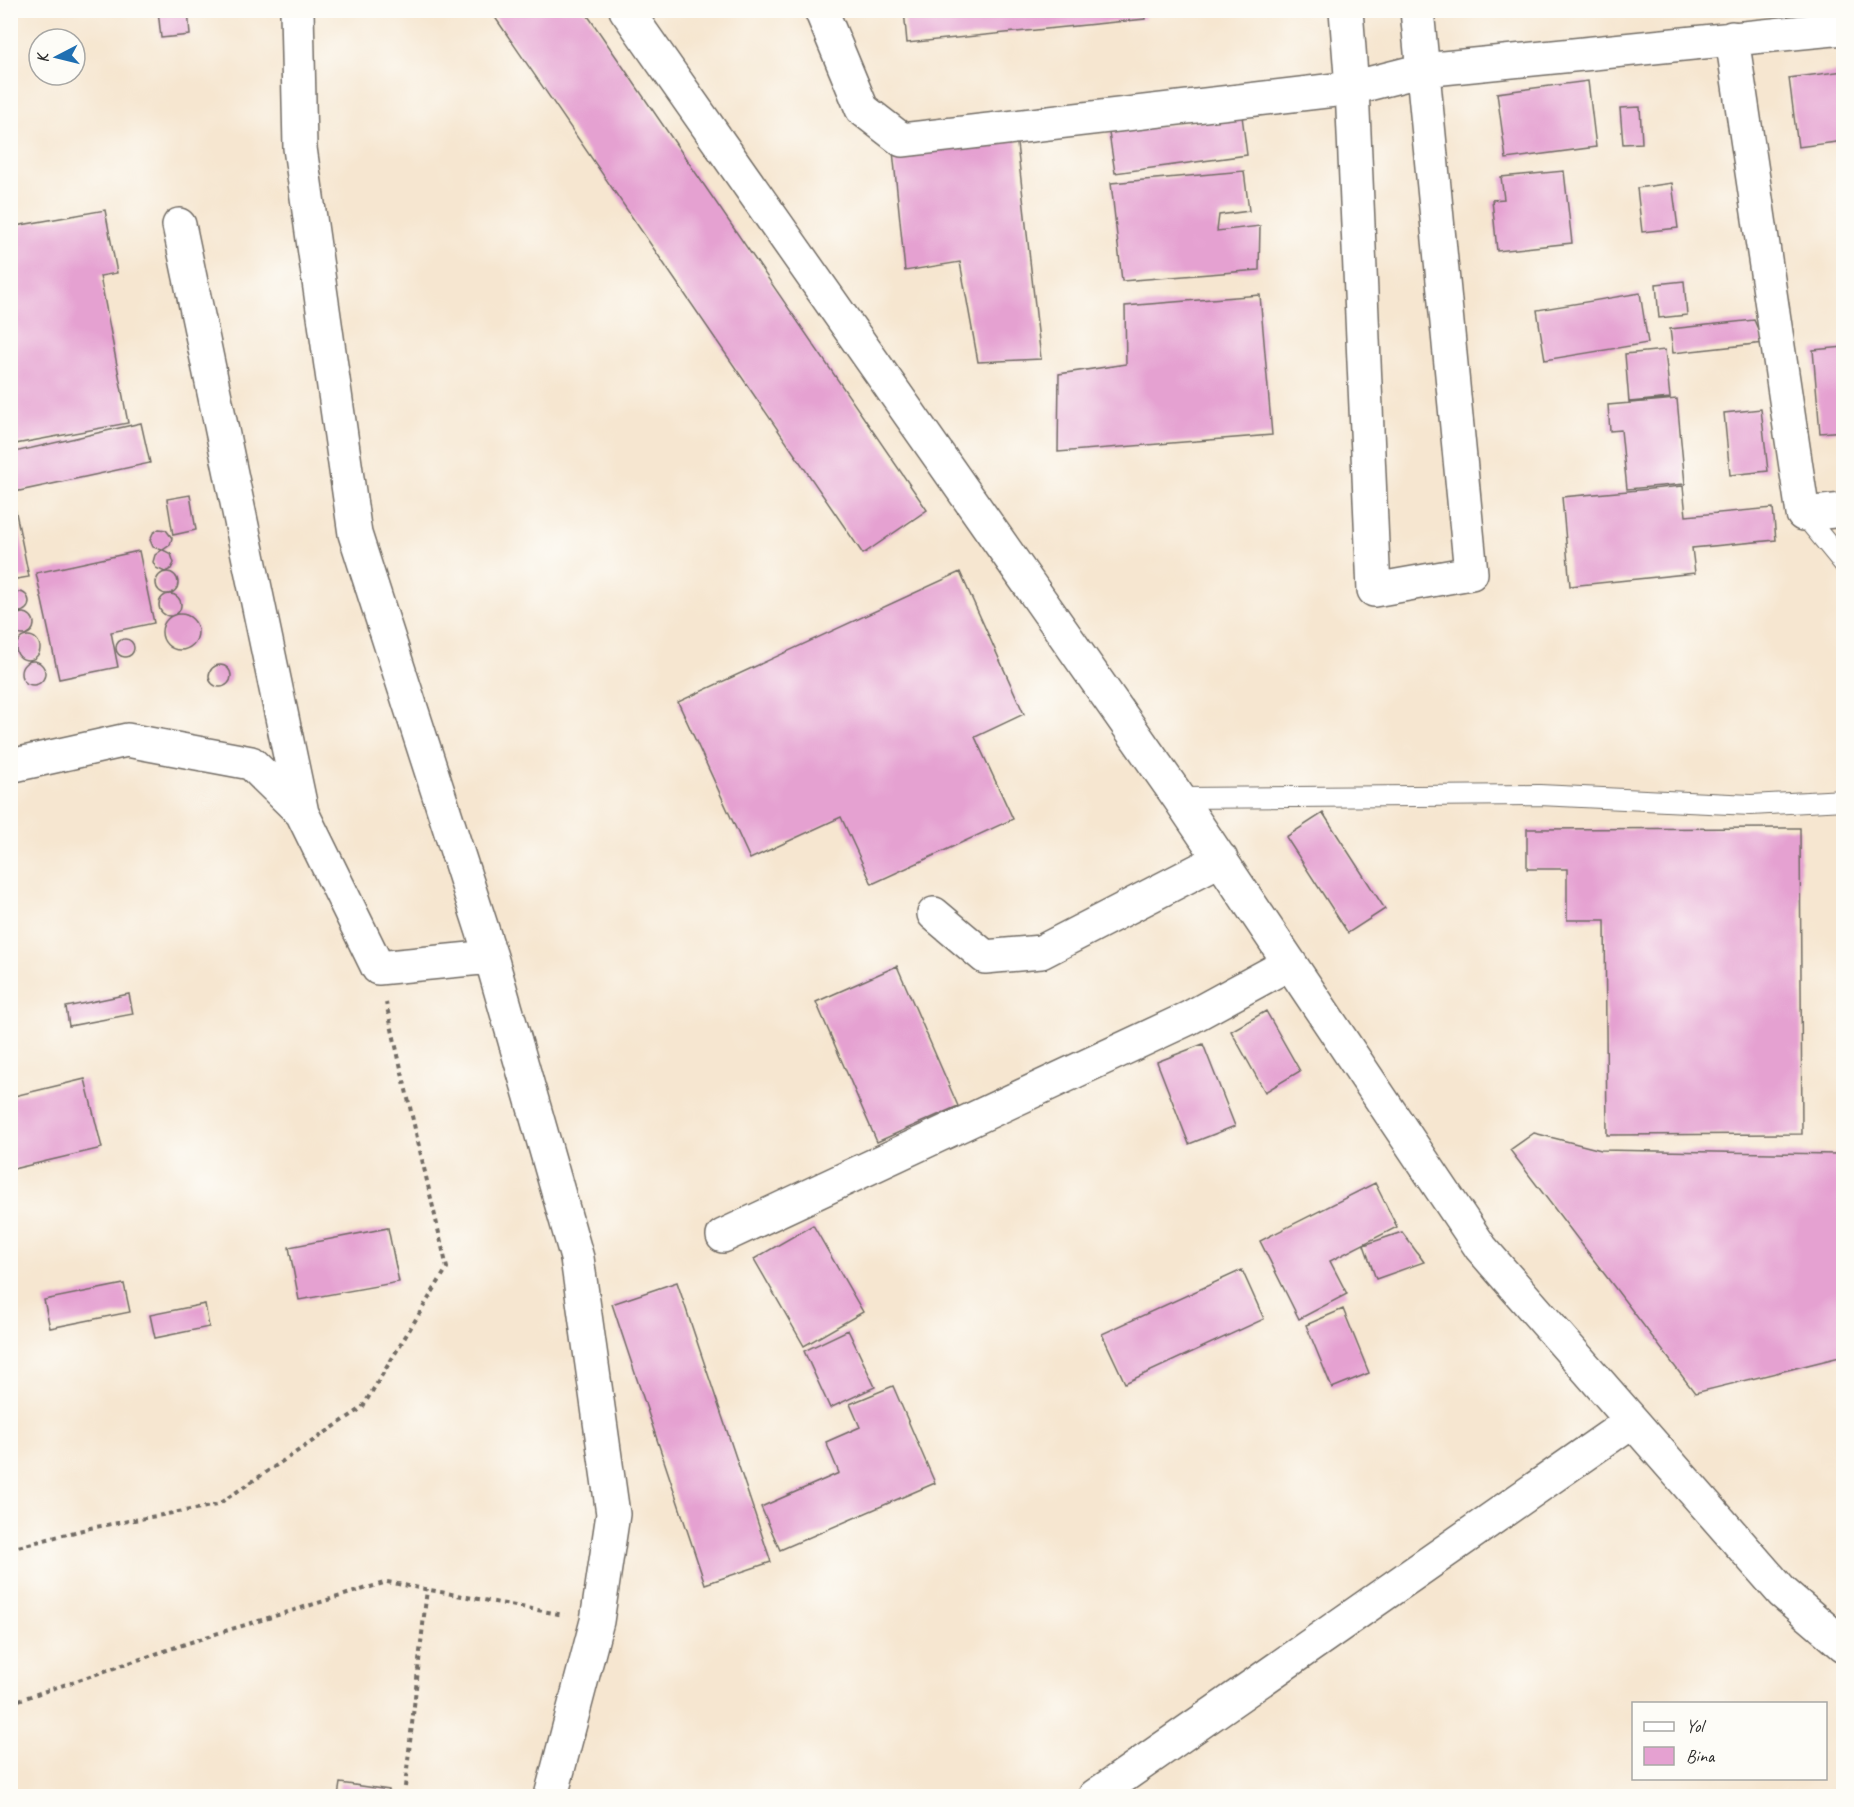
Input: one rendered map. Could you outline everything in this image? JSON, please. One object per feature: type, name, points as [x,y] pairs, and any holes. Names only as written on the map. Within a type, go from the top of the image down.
[{"type":"street","points":[[297,10],[300,148],[355,534],[491,957],[577,1258],[614,1515],[597,1621],[551,1797]]},
{"type":"street","points":[[626,10],[1179,798],[1481,1248],[1782,1592],[1844,1645]]},
{"type":"street","points":[[821,10],[862,109],[902,140],[1352,88],[1423,70],[1844,28]]},
{"type":"street","points":[[1346,10],[1352,88],[1374,590],[1471,573],[1418,10]]},
{"type":"street","points":[[1732,38],[1803,514],[1844,510]]},
{"type":"street","points":[[179,225],[302,813],[378,968],[491,957]]},
{"type":"street","points":[[10,766],[126,740],[251,763],[302,813]]},
{"type":"street","points":[[934,914],[985,957],[1041,952],[1221,859]]},
{"type":"street","points":[[723,1236],[1189,1018],[1290,963]]},
{"type":"street","points":[[1095,1797],[1632,1421]]},
{"type":"lane","points":[[1803,514],[1844,564]]},
{"type":"lane","points":[[1179,798],[1539,795],[1751,805],[1844,800]]},
{"type":"path","points":[[10,1549],[90,1528],[217,1505],[362,1408],[447,1268],[378,968]]},
{"type":"path","points":[[10,1703],[212,1635],[387,1582],[597,1621]]},
{"type":"path","points":[[404,1797],[427,1589]]},
{"type":"building","points":[[158,10],[188,10],[190,35],[161,38]]},
{"type":"building","points":[[490,10],[584,10],[927,510],[863,554]]},
{"type":"building","points":[[904,10],[1144,10],[1145,19],[907,43]]},
{"type":"building","points":[[1844,71],[1844,141],[1798,147],[1789,78]]},
{"type":"building","points":[[1588,81],[1596,147],[1506,159],[1497,93]]},
{"type":"building","points":[[1640,107],[1642,143],[1623,144],[1620,108]]},
{"type":"building","points":[[1242,116],[1247,155],[1115,173],[1109,133]]},
{"type":"building","points":[[1016,135],[1041,359],[978,362],[960,262],[905,271],[893,151]]},
{"type":"building","points":[[1244,171],[1249,211],[1219,215],[1217,231],[1260,226],[1259,270],[1122,281],[1111,183]]},
{"type":"building","points":[[1564,171],[1572,243],[1497,251],[1492,200],[1504,199],[1501,177]]},
{"type":"building","points":[[1672,183],[1678,228],[1642,232],[1637,188]]},
{"type":"building","points":[[105,210],[117,273],[100,276],[128,423],[10,445],[10,227]]},
{"type":"building","points":[[1684,281],[1687,315],[1659,318],[1656,284]]},
{"type":"building","points":[[1640,293],[1648,343],[1545,360],[1537,310]]},
{"type":"building","points":[[1260,295],[1272,435],[1058,452],[1059,374],[1126,364],[1125,306]]},
{"type":"building","points":[[1754,320],[1764,343],[1673,353],[1670,329]]},
{"type":"building","points":[[1844,347],[1844,431],[1820,433],[1813,350]]},
{"type":"building","points":[[1665,350],[1670,398],[1629,402],[1625,354]]},
{"type":"building","points":[[1677,399],[1685,484],[1627,489],[1621,430],[1610,431],[1608,405]]},
{"type":"building","points":[[1761,409],[1768,471],[1730,475],[1724,413]]},
{"type":"building","points":[[141,423],[150,463],[10,493],[10,453]]},
{"type":"building","points":[[1683,486],[1686,516],[1773,508],[1776,540],[1692,548],[1695,573],[1570,586],[1562,497]]},
{"type":"building","points":[[190,495],[196,530],[173,535],[167,499]]},
{"type":"building","points":[[13,498],[29,577],[10,580],[10,499]]},
{"type":"building","points":[[159,529],[166,530],[172,538],[170,545],[163,550],[171,554],[174,563],[171,569],[165,572],[156,568],[153,562],[155,555],[162,550],[153,547],[150,540],[153,533]]},
{"type":"building","points":[[139,551],[154,623],[111,632],[118,667],[59,679],[36,573]]},
{"type":"building","points":[[167,572],[175,575],[178,583],[175,591],[167,594],[159,591],[156,583],[159,575]]},
{"type":"building","points":[[960,572],[1024,714],[975,737],[1013,819],[872,884],[841,817],[750,859],[678,702]]},
{"type":"building","points":[[19,592],[26,595],[29,602],[26,609],[19,612],[12,609],[9,602],[12,595]]},
{"type":"building","points":[[170,594],[178,597],[181,605],[178,613],[170,616],[162,613],[159,605],[162,597]]},
{"type":"building","points":[[23,613],[31,616],[34,624],[31,632],[23,635],[15,632],[12,624],[15,616]]},
{"type":"building","points":[[180,614],[193,619],[198,632],[193,645],[180,650],[167,645],[162,632],[167,619]]},
{"type":"building","points":[[28,636],[36,640],[40,648],[36,656],[28,660],[20,656],[16,648],[20,640]]},
{"type":"building","points":[[121,639],[129,639],[134,644],[132,655],[121,657],[116,652],[116,644]]},
{"type":"building","points":[[33,661],[41,665],[45,673],[41,681],[33,685],[25,681],[21,673],[25,665]]},
{"type":"building","points":[[220,665],[228,668],[231,676],[228,684],[220,687],[212,684],[209,676],[212,668]]},
{"type":"building","points":[[1323,813],[1385,909],[1348,933],[1286,837]]},
{"type":"building","points":[[1800,828],[1802,1134],[1607,1135],[1605,920],[1567,920],[1567,869],[1527,869],[1527,829]]},
{"type":"building","points":[[897,966],[958,1106],[877,1142],[816,1002]]},
{"type":"building","points":[[129,994],[133,1014],[69,1026],[66,1007]]},
{"type":"building","points":[[1266,1011],[1300,1071],[1265,1092],[1231,1031]]},
{"type":"building","points":[[1203,1044],[1235,1126],[1189,1144],[1157,1062]]},
{"type":"building","points":[[85,1079],[102,1148],[13,1169],[10,1156],[10,1097]]},
{"type":"building","points":[[1534,1133],[1601,1150],[1837,1154],[1844,1181],[1844,1356],[1695,1393],[1510,1150]]},
{"type":"building","points":[[1375,1183],[1397,1227],[1330,1261],[1347,1294],[1299,1319],[1260,1241]]},
{"type":"building","points":[[813,1225],[863,1312],[804,1346],[754,1259]]},
{"type":"building","points":[[388,1228],[399,1282],[299,1300],[289,1247]]},
{"type":"building","points":[[1402,1232],[1424,1262],[1376,1279],[1364,1245]]},
{"type":"building","points":[[1242,1270],[1264,1319],[1125,1383],[1102,1334]]},
{"type":"building","points":[[677,1282],[771,1562],[705,1584],[612,1304]]},
{"type":"building","points":[[124,1284],[130,1312],[50,1328],[44,1300]]},
{"type":"building","points":[[205,1304],[209,1327],[155,1338],[150,1315]]},
{"type":"building","points":[[1343,1309],[1369,1373],[1332,1388],[1306,1325]]},
{"type":"building","points":[[848,1330],[875,1387],[830,1408],[804,1351]]},
{"type":"building","points":[[893,1386],[935,1483],[780,1550],[761,1507],[839,1473],[826,1442],[860,1427],[850,1404]]},
{"type":"building","points":[[340,1783],[389,1790],[388,1796],[338,1796]]}]
